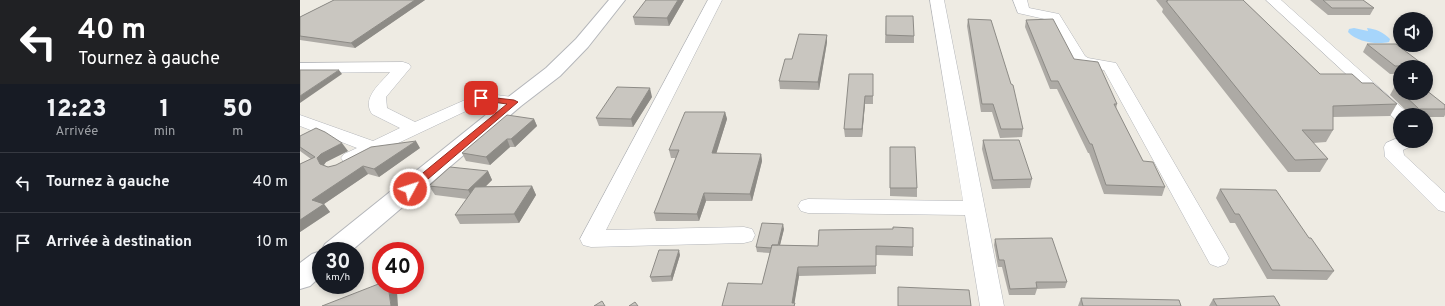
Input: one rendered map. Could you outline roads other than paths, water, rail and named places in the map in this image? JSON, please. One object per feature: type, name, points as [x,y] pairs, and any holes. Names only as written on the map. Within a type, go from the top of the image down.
[{"type":"street","points":[[345,242],[514,102],[553,72],[582,43],[617,0]]},
{"type":"street","points":[[715,0],[591,239],[744,235]]},
{"type":"street","points":[[937,0],[992,306]]},
{"type":"street","points":[[1020,0],[1023,10],[1030,13],[1054,17],[1079,59],[1084,62],[1110,66],[1218,258]]},
{"type":"street","points":[[1273,0],[1393,108]]},
{"type":"street","points":[[300,68],[403,67],[378,96],[378,110],[414,128]]},
{"type":"street","points":[[334,167],[372,147],[481,98],[514,102]]},
{"type":"street","points":[[300,120],[372,147]]},
{"type":"street","points":[[1393,148],[1395,157],[1445,205]]},
{"type":"street","points":[[808,206],[974,208]]},
{"type":"street","points":[[300,278],[312,268]]},
{"type":"water","points":[[1354,28],[1368,31],[1367,28],[1376,30],[1385,34],[1390,39],[1389,42],[1373,43],[1357,38],[1348,32],[1349,29]]}]
